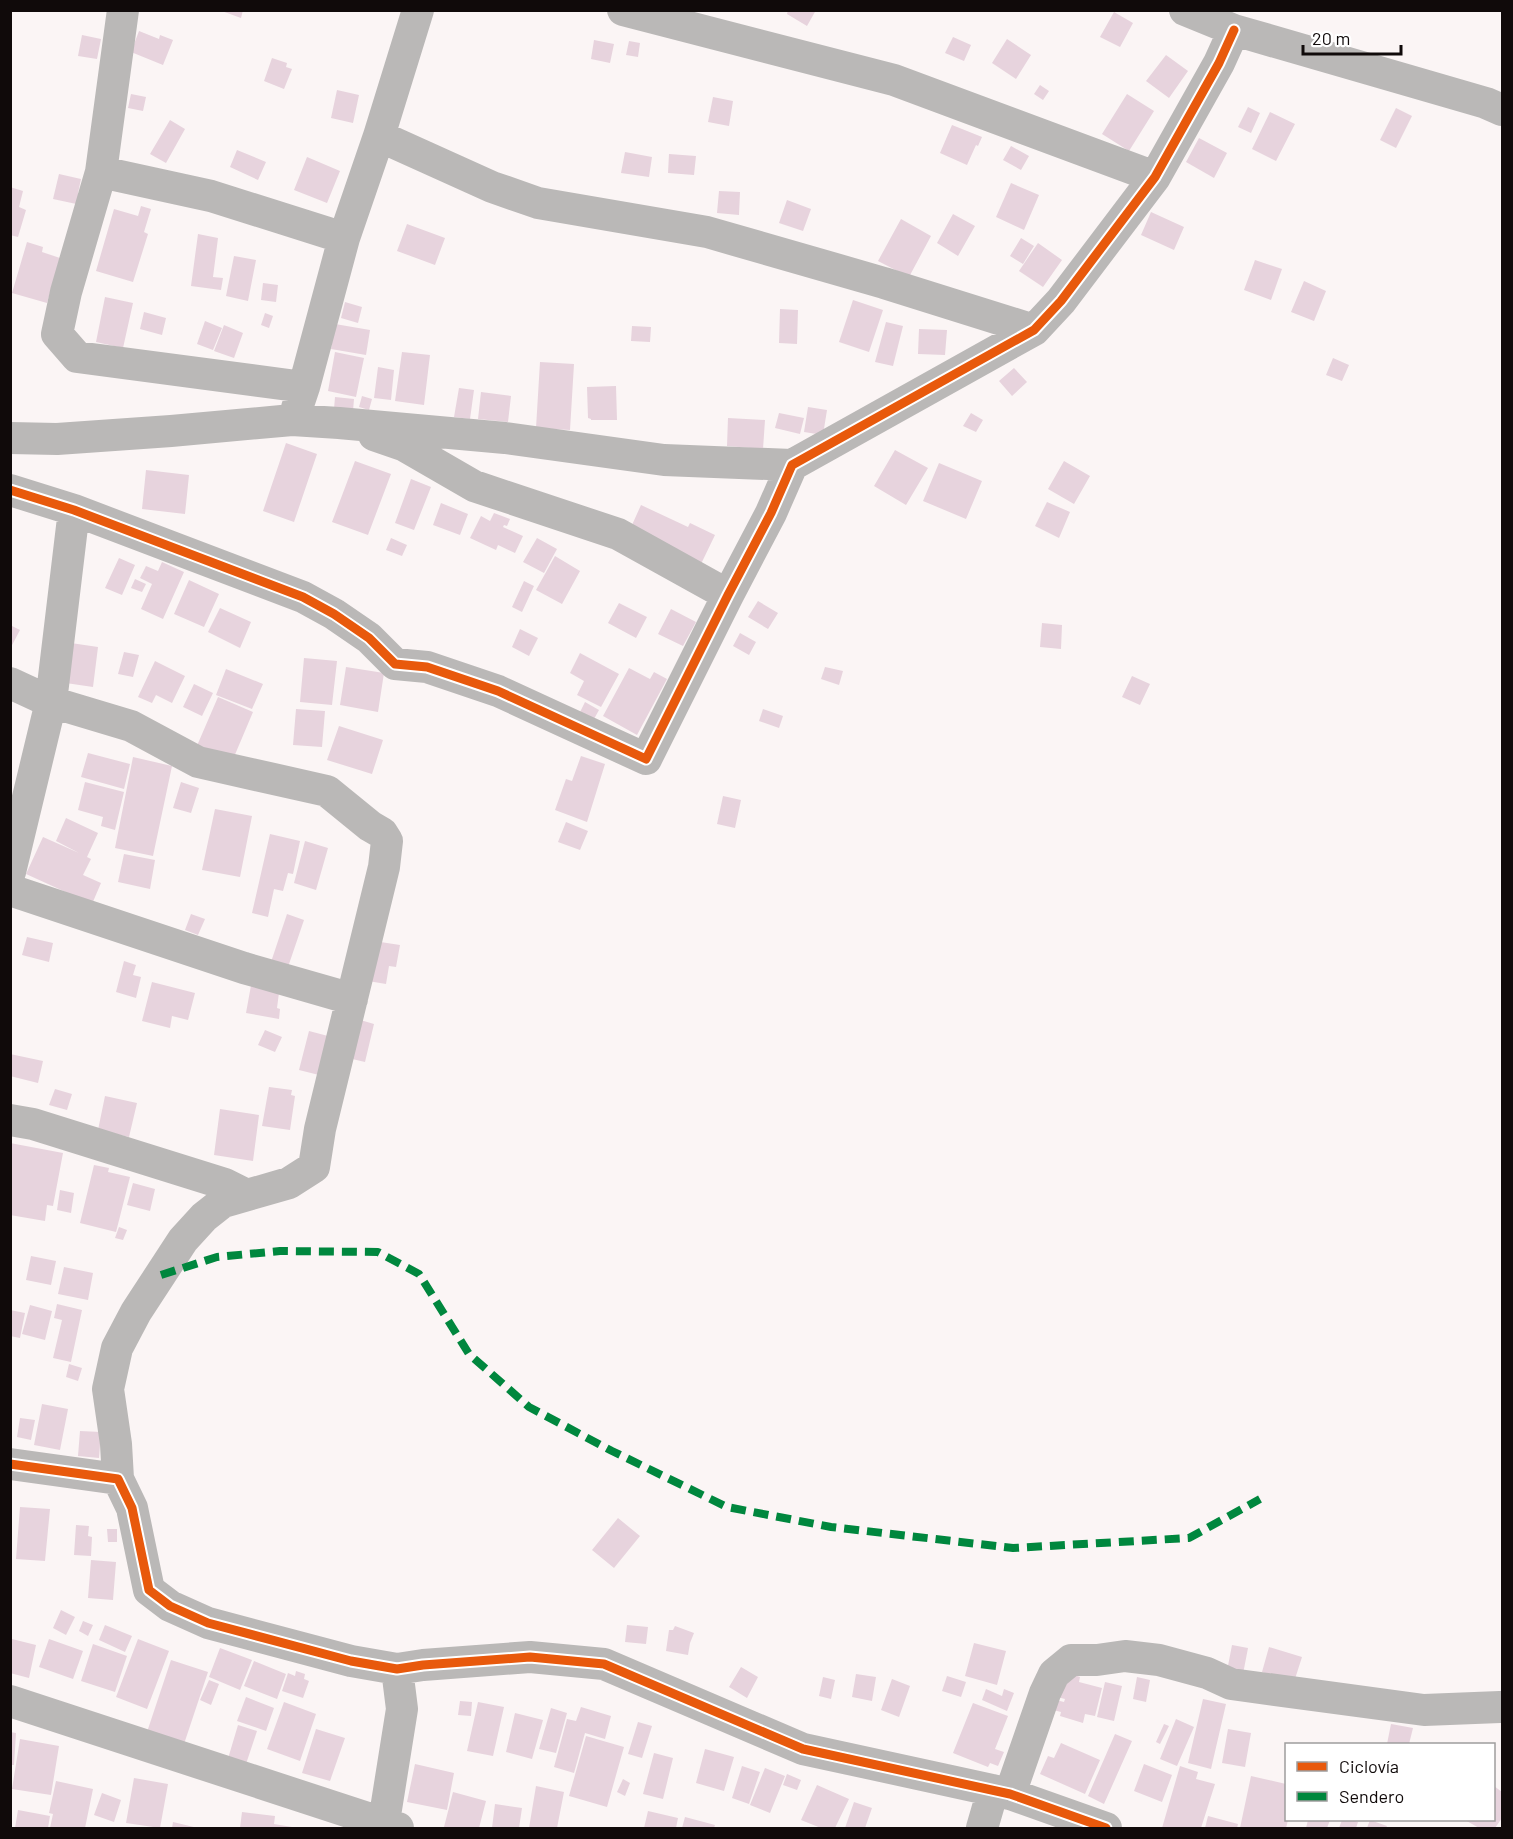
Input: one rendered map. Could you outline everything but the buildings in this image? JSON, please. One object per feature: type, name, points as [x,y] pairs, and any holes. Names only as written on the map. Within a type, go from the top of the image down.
[{"type":"street","points":[[123,10],[101,172],[66,292],[57,334],[77,357],[304,387]]},
{"type":"street","points":[[292,420],[304,387],[344,238],[379,136],[418,10]]},
{"type":"street","points":[[622,10],[894,80],[1155,177]]},
{"type":"street","points":[[1185,10],[1234,30],[1486,103],[1503,110]]},
{"type":"street","points":[[10,438],[91,436],[292,420],[505,438],[664,460],[792,465],[1034,330],[1061,301],[1155,177],[1219,63],[1234,30]]},
{"type":"street","points":[[379,136],[492,187],[538,203],[707,232],[884,283],[1034,330]]},
{"type":"street","points":[[101,172],[211,196],[344,238]]},
{"type":"street","points":[[339,423],[403,446],[474,486],[618,534],[728,595]]},
{"type":"street","points":[[10,490],[74,510],[303,597],[334,614],[369,638],[395,664],[427,667],[498,691],[646,759],[771,513],[792,465]]},
{"type":"street","points":[[12,855],[51,702],[74,510]]},
{"type":"street","points":[[10,683],[51,702],[131,726],[198,762],[327,791],[382,833],[387,841],[387,851],[320,1129],[314,1167],[289,1183],[223,1202],[204,1217],[183,1240],[136,1312],[117,1348],[108,1389],[116,1444],[118,1479],[132,1508],[149,1590],[170,1606],[208,1623],[351,1661],[397,1669],[423,1665],[530,1658],[604,1664],[803,1749],[1001,1792],[1106,1828]]},
{"type":"street","points":[[10,890],[244,968],[352,999]]},
{"type":"street","points":[[10,1120],[33,1124],[225,1184],[247,1195]]},
{"type":"street","points":[[10,1464],[118,1479]]},
{"type":"street","points":[[982,1828],[1001,1792],[1054,1674],[1071,1660],[1097,1660],[1125,1656],[1159,1660],[1207,1673],[1231,1684],[1424,1710],[1500,1707]]},
{"type":"street","points":[[10,1701],[389,1827],[402,1709],[397,1669]]},
{"type":"marked path","points":[[161,1275],[217,1257],[280,1251],[378,1252],[419,1274],[469,1354],[529,1407],[612,1451],[727,1507],[831,1527],[1013,1548],[1189,1538],[1260,1499]]},
{"type":"cycle path","points":[[10,490],[74,510],[303,597],[334,614],[369,638],[395,664],[427,667],[498,691],[646,759],[771,513],[792,465],[1034,330],[1061,301],[1155,177],[1219,63],[1234,30]]},
{"type":"cycle path","points":[[10,1464],[118,1479],[132,1508],[149,1590],[170,1606],[208,1623],[351,1661],[397,1669],[530,1657],[604,1664],[803,1749],[1010,1794],[1106,1828]]}]
